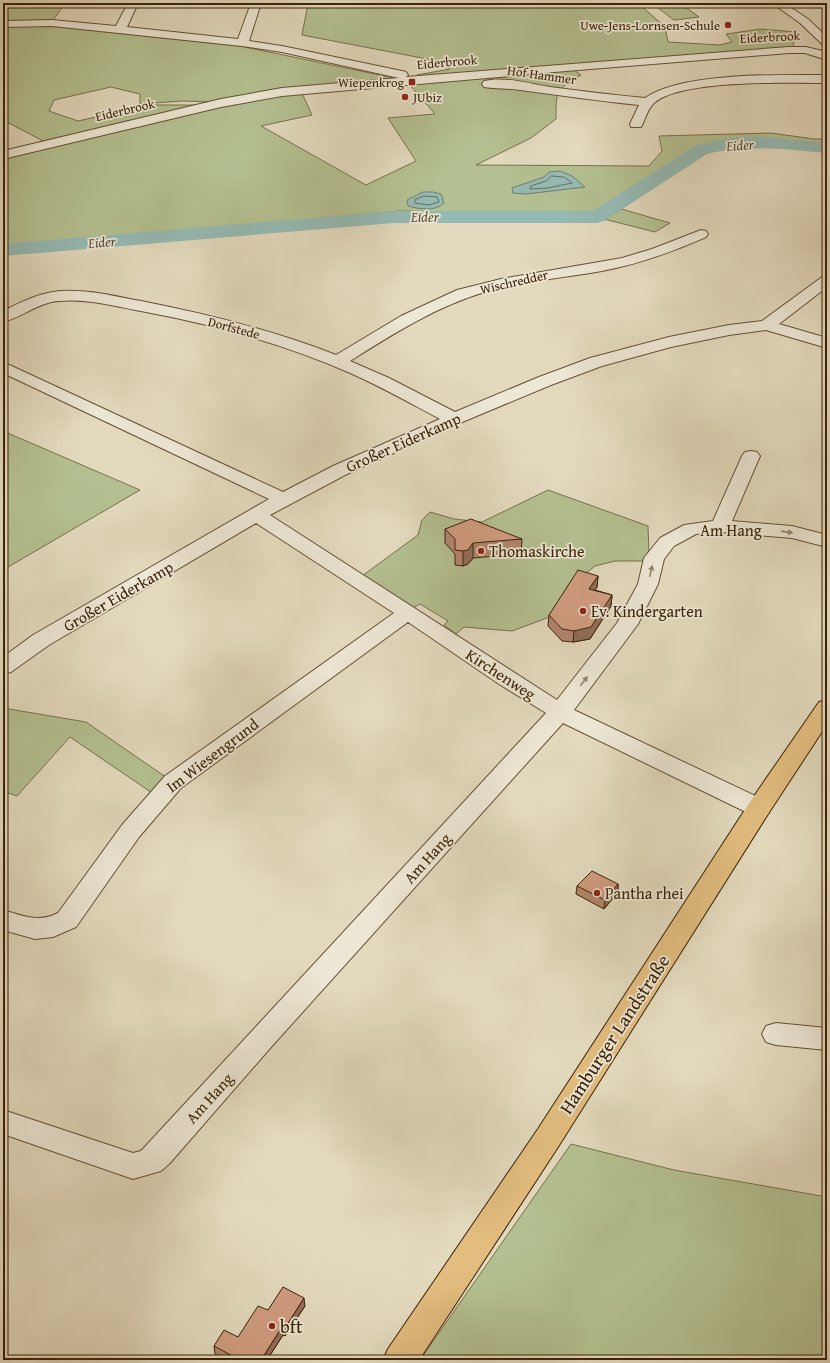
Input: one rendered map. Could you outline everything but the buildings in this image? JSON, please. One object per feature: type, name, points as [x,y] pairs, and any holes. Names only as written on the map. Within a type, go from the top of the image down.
[{"type":"main road","name":"Hamburger Landstraße","points":[[400,1360],[548,1138],[759,808],[827,708]]},
{"type":"street","points":[[120,30],[133,3]]},
{"type":"street","points":[[242,43],[256,3]]},
{"type":"street","points":[[777,3],[804,22],[827,42]]},
{"type":"street","points":[[3,24],[52,23],[242,43],[282,49],[408,76],[416,80]]},
{"type":"street","points":[[811,29],[827,28]]},
{"type":"street","name":"Eiderbrook","points":[[3,155],[246,98],[282,92],[434,78],[789,50],[806,50],[827,56]]},
{"type":"street","name":"Hof Hammer","points":[[434,78],[440,83],[446,84],[506,84],[590,96],[648,102]]},
{"type":"street","points":[[636,124],[648,102],[664,92],[715,82],[827,79]]},
{"type":"street","name":"Wischredder","points":[[338,362],[370,341],[450,299],[479,289],[513,280],[604,266],[641,257],[701,234]]},
{"type":"street","points":[[768,325],[827,280]]},
{"type":"street","name":"Dorfstede","points":[[3,317],[51,297],[60,296],[87,298],[134,305],[230,326],[274,339],[338,362],[380,380],[454,419]]},
{"type":"street","points":[[768,325],[827,343]]},
{"type":"street","name":"Großer Eiderkamp","points":[[3,667],[41,640],[283,499],[340,470],[454,419],[545,381],[596,362],[669,342],[729,330],[768,325]]},
{"type":"street","points":[[3,367],[283,499]]},
{"type":"street","points":[[720,526],[751,456]]},
{"type":"street","name":"Kirchenweg","points":[[257,515],[453,642],[507,679],[560,712],[759,808]]},
{"type":"street","name":"Am Hang","points":[[3,1122],[134,1166],[150,1162],[159,1154],[262,1038],[560,712],[627,624],[648,584],[654,558],[667,542],[691,529],[720,526],[792,532],[827,541]]},
{"type":"street","name":"Im Wiesengrund","points":[[3,920],[36,929],[53,927],[67,920],[139,820],[173,782],[407,613]]},
{"type":"street","points":[[776,1034],[827,1039]]},
{"type":"green space","points":[[3,3],[65,3],[52,22],[3,23]]},
{"type":"green space","points":[[308,3],[638,3],[665,27],[668,42],[720,45],[732,42],[726,34],[761,29],[796,32],[793,47],[434,76],[417,75],[450,69],[427,59],[302,35]]},
{"type":"green space","points":[[680,3],[699,17],[674,20],[653,4]]},
{"type":"green space","points":[[36,24],[240,46],[394,78],[279,89],[213,102],[182,101],[140,104],[140,94],[111,87],[54,100],[49,111],[78,121],[140,107],[157,105],[206,105],[43,141],[3,120],[3,25]]},
{"type":"green space","points":[[574,70],[581,75],[567,84],[559,92],[556,102],[556,119],[531,138],[476,165],[649,166],[662,151],[659,136],[771,133],[814,139],[827,139],[827,146],[754,140],[719,143],[684,155],[602,209],[580,214],[400,211],[147,234],[3,245],[3,159],[250,100],[302,93],[312,115],[261,126],[366,185],[416,161],[388,118],[435,114],[409,84]]},
{"type":"green space","points":[[618,208],[670,223],[655,232],[600,218]]},
{"type":"green space","points":[[3,431],[140,490],[3,570]]},
{"type":"green space","points":[[548,490],[648,526],[649,556],[647,561],[615,561],[595,566],[577,581],[555,615],[512,631],[464,627],[456,634],[444,625],[448,621],[420,604],[411,609],[362,576],[418,535],[422,520],[430,512],[454,519],[482,522]]},
{"type":"green space","points":[[3,708],[86,722],[173,782],[158,797],[70,737],[17,796],[3,791]]},
{"type":"green space","points":[[571,1144],[674,1170],[827,1197],[827,1360],[420,1360]]},
{"type":"water","points":[[560,171],[572,176],[585,187],[526,194],[513,193],[512,188],[544,177],[549,172]]},
{"type":"water","points":[[423,192],[441,194],[444,203],[432,209],[422,209],[408,206],[407,200]]},
{"type":"waterway","name":"Eider","points":[[3,250],[394,217],[597,217],[701,150],[725,144],[743,142],[765,142],[827,148]]},
{"type":"place","name":"Uwe-Jens-Lornsen-Schule","points":[[728,25]]},
{"type":"place","name":"Wiepenkrog","points":[[412,82]]},
{"type":"place","name":"JUbiz","points":[[405,97]]},
{"type":"place","name":"Thomaskirche","points":[[481,551]]},
{"type":"place","name":"Ev. Kindergarten","points":[[583,611]]},
{"type":"place","name":"Pantha rhei","points":[[597,893]]},
{"type":"place","name":"bft","points":[[272,1326]]}]
